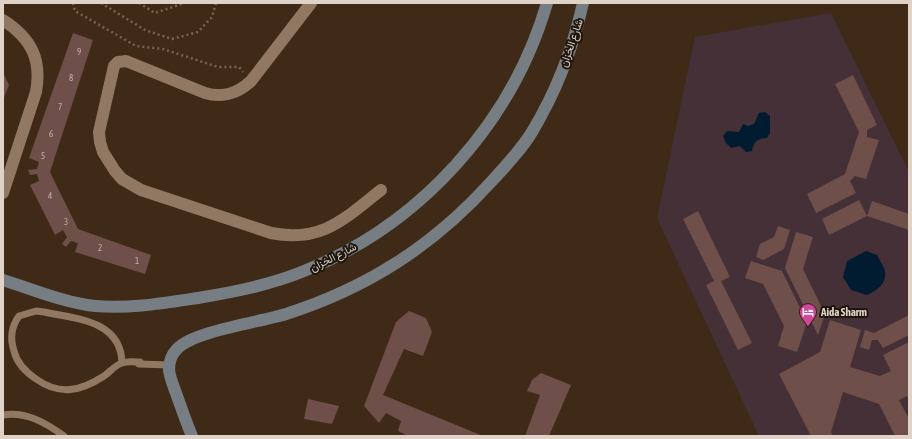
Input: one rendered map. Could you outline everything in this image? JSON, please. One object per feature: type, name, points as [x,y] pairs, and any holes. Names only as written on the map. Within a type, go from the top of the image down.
[{"type":"main road","name":"شارع الخزان","points":[[3,280],[80,303],[112,307],[131,306],[179,301],[234,292],[281,280],[326,262],[389,224],[428,192],[466,154],[498,111],[512,88],[534,41],[547,3]]},
{"type":"main road","name":"شارع الخزان","points":[[169,365],[170,359],[177,349],[186,342],[212,332],[285,314],[337,295],[386,270],[409,256],[446,227],[468,207],[499,174],[531,133],[562,70],[572,45],[584,3]]},
{"type":"main road","points":[[169,365],[170,376],[192,436]]},
{"type":"street","points":[[311,3],[251,81],[236,92],[220,96],[212,95],[126,61],[118,62],[114,66],[99,132],[103,152],[108,162],[122,179],[141,190],[281,235],[301,235],[325,229],[337,224],[381,190]]},
{"type":"street","points":[[3,20],[20,32],[27,40],[36,58],[38,75],[36,92],[3,193]]},
{"type":"lane","points":[[122,363],[121,352],[116,340],[107,330],[92,322],[36,311],[19,316],[13,327],[12,345],[17,361],[25,371],[49,388],[71,390],[84,386],[104,376],[122,363],[140,362],[139,364],[169,365]]},
{"type":"lane","points":[[3,415],[23,415],[35,418],[55,429],[64,436]]},
{"type":"path","points":[[73,3],[75,11],[136,46],[163,49],[218,67],[239,67],[251,81]]},
{"type":"path","points":[[101,3],[145,30],[172,39],[198,32],[212,17],[216,3]]},
{"type":"path","points":[[139,3],[155,13],[184,3]]},
{"type":"shaded area","name":"Aida Sharm","points":[[831,13],[909,172],[909,436],[759,436],[657,218],[695,37]]},
{"type":"water","points":[[765,112],[770,116],[770,133],[767,138],[756,141],[752,151],[746,152],[740,146],[731,148],[726,143],[723,136],[727,131],[739,132],[743,124],[748,126],[754,124],[759,113]]},
{"type":"water","points":[[866,251],[877,255],[885,270],[883,283],[867,295],[851,290],[843,277],[847,261]]},
{"type":"building","points":[[73,33],[93,40],[50,172],[78,229],[151,255],[145,274],[75,252],[78,243],[71,241],[66,247],[62,244],[67,237],[63,230],[55,235],[30,185],[39,181],[37,174],[30,175],[28,170],[37,169],[39,162],[29,158]]},
{"type":"building","points":[[3,72],[9,85],[3,100]]},
{"type":"building","points":[[853,75],[877,125],[867,130],[867,137],[879,140],[866,179],[855,176],[850,181],[856,193],[816,213],[807,194],[845,174],[859,132],[835,84]]},
{"type":"building","points":[[859,200],[867,216],[829,235],[822,219]]},
{"type":"building","points":[[872,201],[909,214],[909,230],[867,216]]},
{"type":"building","points":[[698,211],[730,277],[721,281],[752,343],[738,350],[706,285],[714,281],[683,219]]},
{"type":"building","points":[[778,226],[790,230],[784,249],[763,260],[756,257],[760,244],[774,237]]},
{"type":"building","points":[[796,232],[813,237],[803,269],[825,314],[818,335],[785,268]]},
{"type":"building","points":[[751,261],[782,271],[807,322],[797,352],[778,346],[784,326],[763,284],[745,278]]},
{"type":"building","points":[[409,311],[426,318],[432,332],[423,356],[404,349],[383,395],[483,436],[408,436],[398,431],[401,421],[386,413],[379,423],[364,406],[396,322]]},
{"type":"building","points":[[909,315],[909,335],[883,348],[878,340],[872,340],[869,350],[860,347],[865,330],[874,333]]},
{"type":"building","points":[[830,320],[861,330],[850,367],[880,376],[891,371],[883,355],[909,342],[909,401],[907,396],[899,400],[909,419],[909,436],[895,436],[879,404],[843,392],[831,432],[833,436],[811,436],[779,374],[820,352]]},
{"type":"building","points":[[541,373],[571,385],[549,436],[525,436],[540,395],[527,391],[532,380]]},
{"type":"building","points":[[308,399],[339,406],[332,424],[304,419]]},
{"type":"place","name":"Aida Sharm","points":[[808,327]]}]
